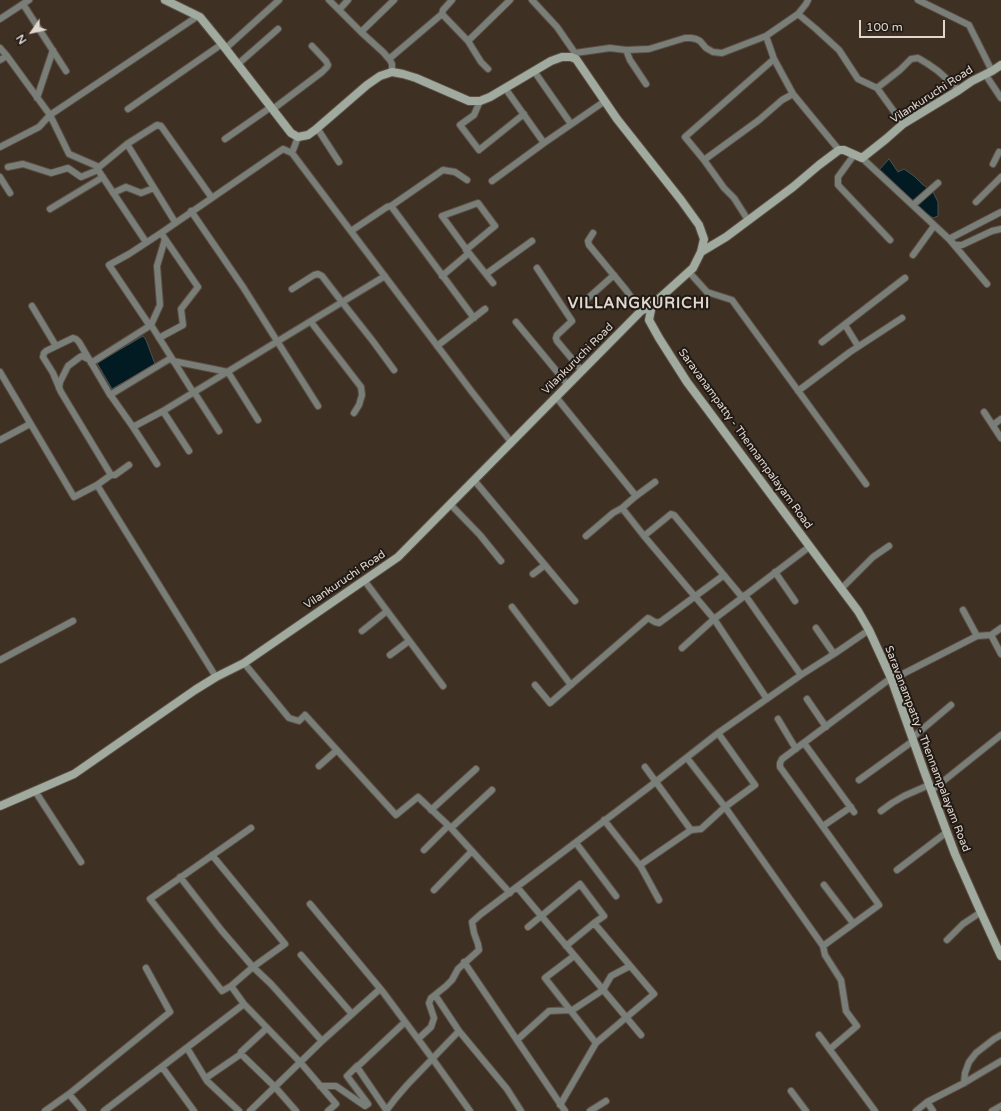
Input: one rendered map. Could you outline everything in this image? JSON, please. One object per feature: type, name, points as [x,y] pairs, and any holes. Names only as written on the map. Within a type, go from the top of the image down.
[{"type":"main road","points":[[165,0],[198,16],[204,22],[291,133],[298,137],[308,135],[367,85],[380,76],[392,72],[416,78],[469,101],[480,101],[490,97],[551,61],[573,55],[617,119],[699,225],[704,239],[702,252],[693,268],[652,305]]},
{"type":"main road","name":"Vilankuruchi Road","points":[[858,156],[886,140],[903,124],[972,81],[1001,65]]},
{"type":"main road","points":[[702,252],[726,237],[793,187],[819,164],[839,150],[844,150],[858,156]]},
{"type":"main road","name":"Vilankuruchi Road","points":[[0,806],[74,774],[195,690],[216,677],[244,663],[398,557],[641,311],[652,305]]},
{"type":"main road","name":"Saravanampatty - Thennampalayam Road","points":[[652,305],[649,320],[687,382],[858,611],[869,630],[891,679],[955,854],[1001,956]]},
{"type":"street","points":[[0,19],[29,0]]},
{"type":"street","points":[[128,109],[224,46],[279,0]]},
{"type":"street","points":[[328,0],[361,32],[378,46],[392,64],[392,72]]},
{"type":"street","points":[[339,10],[348,0]]},
{"type":"street","points":[[361,32],[394,0]]},
{"type":"street","points":[[389,59],[442,14],[443,10],[452,0]]},
{"type":"street","points":[[468,41],[510,0]]},
{"type":"street","points":[[532,0],[557,27],[573,55],[610,48],[626,50],[649,49],[691,38],[700,41],[706,48],[713,52],[722,53],[766,36],[798,14],[808,0]]},
{"type":"street","points":[[918,0],[969,25],[1001,98]]},
{"type":"street","points":[[23,4],[66,71]]},
{"type":"street","points":[[442,14],[468,41],[481,62],[488,69]]},
{"type":"street","points":[[798,14],[839,50],[858,79],[877,88],[903,124]]},
{"type":"street","points":[[0,147],[39,127],[50,115],[198,16]]},
{"type":"street","points":[[238,64],[278,29]]},
{"type":"street","points":[[766,36],[774,59],[793,94],[839,150]]},
{"type":"street","points":[[224,139],[272,108],[327,67],[328,65],[326,61],[312,46]]},
{"type":"street","points":[[0,48],[50,115],[69,154],[98,169],[146,242]]},
{"type":"street","points":[[37,98],[53,50]]},
{"type":"street","points":[[626,50],[630,60],[646,84]]},
{"type":"street","points":[[0,60],[7,56]]},
{"type":"street","points":[[877,88],[900,70],[911,59],[918,58],[938,71],[959,90]]},
{"type":"street","points":[[748,220],[734,198],[724,188],[685,137],[774,59]]},
{"type":"street","points":[[534,71],[571,124]]},
{"type":"street","points":[[505,88],[544,143]]},
{"type":"street","points":[[704,160],[759,120],[782,100],[793,94]]},
{"type":"street","points":[[480,101],[474,114],[460,125],[479,150],[524,114]]},
{"type":"street","points":[[492,182],[544,143],[605,101]]},
{"type":"street","points":[[68,168],[81,177],[98,169],[127,144],[157,125],[160,126],[212,198]]},
{"type":"street","points":[[317,128],[339,162]]},
{"type":"street","points":[[292,153],[298,137]]},
{"type":"street","points":[[127,144],[176,222]]},
{"type":"street","points":[[993,164],[1000,153],[994,147]]},
{"type":"street","points":[[219,431],[159,338],[109,265],[161,233],[283,149],[292,153],[511,442]]},
{"type":"street","points":[[890,240],[838,185],[838,177],[858,156],[955,245],[959,246],[992,231],[1001,229]]},
{"type":"street","points":[[8,167],[23,164],[51,173],[68,168],[76,157]]},
{"type":"street","points":[[351,231],[387,207],[391,206],[443,170],[455,172],[467,180]]},
{"type":"street","points":[[0,177],[10,193]]},
{"type":"street","points":[[50,209],[102,177]]},
{"type":"street","points":[[976,202],[1001,177]]},
{"type":"street","points":[[912,205],[938,183]]},
{"type":"street","points":[[113,193],[126,187],[141,193],[154,188]]},
{"type":"street","points":[[442,276],[468,251],[495,226],[478,203],[442,216],[468,251],[493,283]]},
{"type":"street","points":[[391,206],[474,318]]},
{"type":"street","points":[[191,212],[243,287],[318,406]]},
{"type":"street","points":[[949,239],[1001,212]]},
{"type":"street","points":[[914,255],[934,226]]},
{"type":"street","points":[[159,338],[183,325],[181,309],[198,287],[161,233]]},
{"type":"street","points":[[593,233],[588,241],[589,245],[641,311]]},
{"type":"street","points":[[90,361],[150,326],[160,305],[157,266],[166,239]]},
{"type":"street","points":[[949,239],[987,284]]},
{"type":"street","points":[[486,274],[532,242]]},
{"type":"street","points":[[537,268],[572,321],[557,335],[557,341],[582,371]]},
{"type":"street","points":[[689,272],[707,292],[732,300],[866,484]]},
{"type":"street","points":[[292,289],[314,275],[320,274],[394,370]]},
{"type":"street","points":[[587,299],[614,275]]},
{"type":"street","points":[[133,427],[163,411],[385,276]]},
{"type":"street","points":[[822,342],[905,278]]},
{"type":"street","points":[[32,306],[56,346]]},
{"type":"street","points":[[437,346],[485,309]]},
{"type":"street","points":[[798,391],[858,346],[902,318]]},
{"type":"street","points":[[310,322],[361,387],[362,396],[354,413]]},
{"type":"street","points":[[516,322],[568,385]]},
{"type":"street","points":[[845,325],[858,346]]},
{"type":"street","points":[[111,475],[59,388],[53,373],[43,357],[46,351],[73,338],[76,339],[110,395],[157,464]]},
{"type":"street","points":[[59,388],[60,382],[68,366],[82,356],[90,361]]},
{"type":"street","points":[[110,395],[172,360],[228,372],[258,420]]},
{"type":"street","points":[[0,372],[74,497],[129,466]]},
{"type":"street","points":[[556,397],[636,496]]},
{"type":"street","points":[[163,411],[189,451]]},
{"type":"street","points":[[984,412],[1001,438]]},
{"type":"street","points":[[993,425],[1001,419]]},
{"type":"street","points":[[0,440],[30,424]]},
{"type":"street","points":[[474,480],[575,601]]},
{"type":"street","points":[[586,536],[613,513],[622,508],[655,482]]},
{"type":"street","points":[[97,485],[216,677]]},
{"type":"street","points":[[450,504],[480,535],[501,561]]},
{"type":"street","points":[[622,508],[714,619],[767,699]]},
{"type":"street","points":[[644,536],[671,514],[674,515],[724,575],[744,596],[801,675]]},
{"type":"street","points":[[841,589],[873,557],[889,546]]},
{"type":"street","points":[[682,648],[714,619],[809,547]]},
{"type":"street","points":[[533,574],[545,565]]},
{"type":"street","points":[[775,572],[795,601]]},
{"type":"street","points":[[535,685],[550,703],[648,618],[658,623],[724,575]]},
{"type":"street","points":[[364,580],[443,686]]},
{"type":"street","points":[[512,607],[571,685]]},
{"type":"street","points":[[963,610],[977,636]]},
{"type":"street","points":[[362,631],[387,611]]},
{"type":"street","points":[[0,660],[73,622]]},
{"type":"street","points":[[816,628],[834,654]]},
{"type":"street","points":[[823,946],[879,905],[780,767],[782,759],[891,679],[977,636],[991,635],[1001,628]]},
{"type":"street","points":[[418,1039],[431,1027],[434,1018],[429,1003],[431,998],[452,980],[464,962],[479,950],[472,922],[718,733],[869,630]]},
{"type":"street","points":[[991,635],[1001,654]]},
{"type":"street","points":[[390,655],[409,641]]},
{"type":"street","points":[[244,663],[289,718],[299,721],[305,715],[396,814],[418,797],[449,827],[510,893]]},
{"type":"street","points":[[807,699],[826,727]]},
{"type":"street","points":[[859,780],[913,739],[951,705]]},
{"type":"street","points":[[778,719],[796,749]]},
{"type":"street","points":[[640,865],[691,830],[701,830],[725,807],[755,785],[718,733]]},
{"type":"street","points":[[881,811],[904,796],[930,788],[1001,735]]},
{"type":"street","points":[[804,743],[853,810],[823,826]]},
{"type":"street","points":[[319,766],[338,750]]},
{"type":"street","points":[[687,758],[725,807],[823,946],[825,954],[841,980],[846,1011],[857,1026],[830,1049]]},
{"type":"street","points":[[645,767],[691,830]]},
{"type":"street","points":[[431,810],[476,769]]},
{"type":"street","points":[[424,850],[492,790]]},
{"type":"street","points":[[35,791],[81,862]]},
{"type":"street","points":[[604,820],[640,865],[659,900]]},
{"type":"street","points":[[212,855],[285,944],[222,991],[150,899],[180,877],[251,828]]},
{"type":"street","points":[[897,870],[947,832]]},
{"type":"street","points":[[576,843],[616,896]]},
{"type":"street","points":[[434,890],[472,851]]},
{"type":"street","points":[[180,877],[222,931],[322,1041]]},
{"type":"street","points":[[528,927],[580,884],[604,916],[566,946]]},
{"type":"street","points":[[824,885],[853,924]]},
{"type":"street","points":[[517,887],[641,1035]]},
{"type":"street","points":[[310,904],[380,989],[470,1111]]},
{"type":"street","points":[[948,940],[963,924],[981,912]]},
{"type":"street","points":[[560,1105],[596,1043],[654,994],[594,923]]},
{"type":"street","points":[[301,955],[352,1014]]},
{"type":"street","points":[[574,956],[545,978],[596,1043]]},
{"type":"street","points":[[464,962],[565,1111]]},
{"type":"street","points":[[517,1040],[549,1011],[571,1011],[603,990],[611,976],[630,966]]},
{"type":"street","points":[[45,1111],[69,1094],[170,1012],[146,968]]},
{"type":"street","points":[[230,986],[244,1004],[300,1062],[336,1104],[328,1111]]},
{"type":"street","points":[[250,1111],[322,1041],[380,989]]},
{"type":"street","points":[[435,995],[459,1031],[507,1089],[521,1111]]},
{"type":"street","points":[[104,1111],[244,1004]]},
{"type":"street","points":[[320,1086],[336,1086],[365,1106],[368,1104],[347,1076],[405,1022]]},
{"type":"street","points":[[206,1078],[242,1054],[241,1052],[267,1028]]},
{"type":"street","points":[[357,1066],[387,1111],[395,1098],[459,1031]]},
{"type":"street","points":[[819,1035],[875,1111]]},
{"type":"street","points":[[964,1083],[965,1073],[969,1062],[976,1053],[1001,1035]]},
{"type":"street","points":[[187,1048],[207,1080],[240,1111]]},
{"type":"street","points":[[242,1054],[296,1111]]},
{"type":"street","points":[[916,1111],[927,1102],[964,1083],[1001,1061]]},
{"type":"street","points":[[162,1067],[194,1111]]},
{"type":"street","points":[[791,1091],[806,1111]]},
{"type":"street","points":[[69,1094],[83,1111]]},
{"type":"street","points":[[590,1111],[606,1101]]},
{"type":"street","points":[[927,1102],[933,1111]]},
{"type":"street","points":[[992,1111],[1001,1106]]},
{"type":"water","points":[[889,159],[898,172],[904,169],[933,192],[938,202],[938,216],[933,218],[920,209],[879,170]]},
{"type":"water","points":[[143,336],[155,364],[112,389],[97,363]]},
{"type":"district","name":"VILLANGKURICHI","points":[[639,304]]}]
